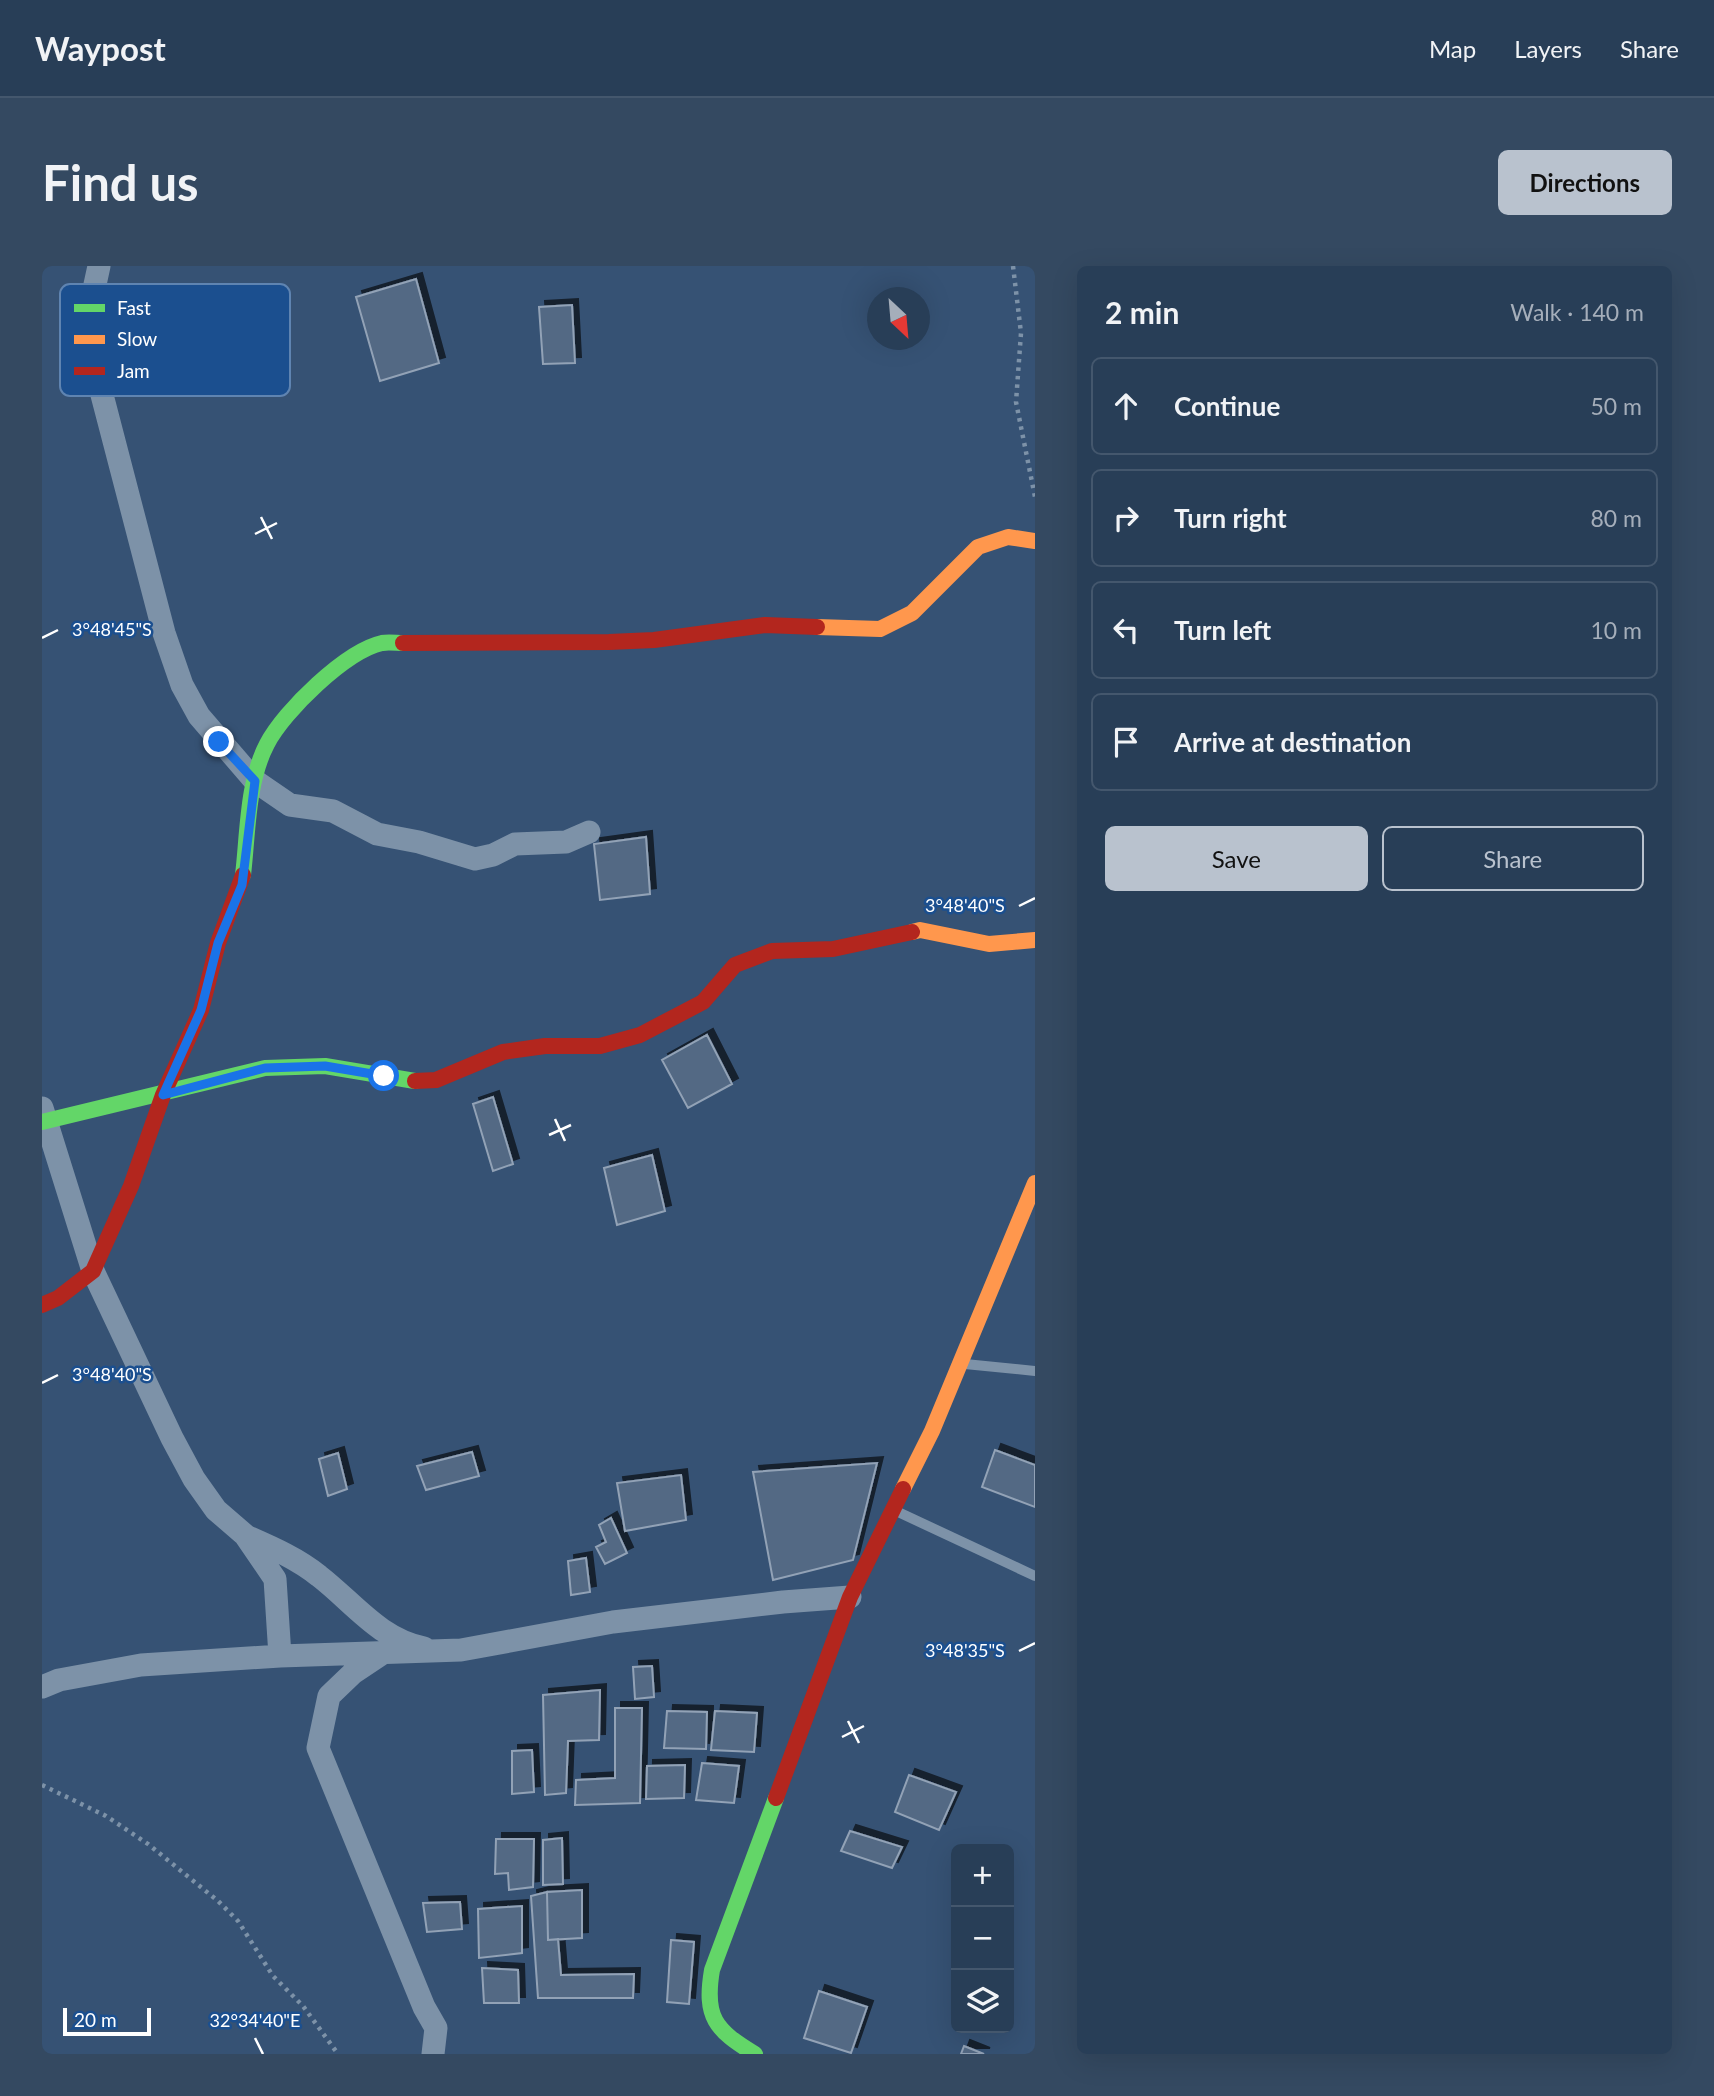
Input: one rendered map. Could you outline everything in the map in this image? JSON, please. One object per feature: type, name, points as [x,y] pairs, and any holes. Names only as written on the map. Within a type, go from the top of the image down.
[{"type":"street","points":[[95,284],[99,266]]},
{"type":"street","points":[[104,396],[164,632],[182,685],[199,716],[255,781],[290,805],[333,811],[377,834],[419,842],[475,859],[493,855],[515,844],[566,842],[589,832]]},
{"type":"street","points":[[42,1305],[58,1297],[93,1271],[131,1185],[163,1095],[201,1010],[218,943],[242,885],[255,781],[267,744],[295,706],[334,669],[381,643],[654,640],[765,625],[880,629],[912,613],[978,547],[1008,537],[1035,541]]},
{"type":"street","points":[[280,1656],[278,1586],[272,1572],[244,1535],[216,1510],[194,1479],[93,1271],[44,1117],[163,1095],[246,1071],[325,1066],[417,1081],[436,1080],[503,1052],[545,1046],[600,1046],[640,1035],[689,1012],[704,1002],[735,965],[772,951],[833,949],[920,930],[989,944],[1005,945],[1035,940]]},
{"type":"street","points":[[755,2054],[723,2035],[709,2012],[708,1992],[712,1970],[850,1598],[932,1432],[1035,1183]]},
{"type":"street","points":[[244,1535],[300,1562],[370,1623],[414,1646],[441,1652]]},
{"type":"street","points":[[42,1687],[59,1679],[141,1665],[280,1656],[441,1652],[613,1622],[783,1602],[850,1598]]},
{"type":"street","points":[[380,1655],[353,1673],[329,1696],[318,1748],[424,2007],[436,2028],[433,2054]]},
{"type":"lane","points":[[961,1363],[1035,1371]]},
{"type":"lane","points":[[894,1510],[1035,1576]]},
{"type":"path","points":[[1013,266],[1021,333],[1016,402],[1035,497]]},
{"type":"path","points":[[42,1784],[106,1816],[148,1844],[218,1902],[238,1921],[273,1976],[303,2006],[338,2054]]},
{"type":"building","points":[[416,279],[439,363],[380,381],[356,297]]},
{"type":"building","points":[[572,305],[575,363],[543,364],[539,307]]},
{"type":"building","points":[[646,837],[650,894],[600,900],[594,844]]},
{"type":"building","points":[[707,1035],[732,1084],[688,1108],[662,1060]]},
{"type":"building","points":[[493,1097],[513,1164],[493,1171],[473,1104]]},
{"type":"building","points":[[652,1155],[665,1211],[617,1225],[604,1168]]},
{"type":"building","points":[[995,1450],[1035,1465],[1035,1507],[982,1487]]},
{"type":"building","points":[[472,1452],[479,1476],[426,1490],[417,1466]]},
{"type":"building","points":[[338,1453],[347,1489],[328,1496],[319,1459]]},
{"type":"building","points":[[877,1463],[853,1560],[773,1580],[753,1472]]},
{"type":"building","points":[[681,1475],[686,1520],[625,1531],[617,1483]]},
{"type":"building","points":[[611,1518],[627,1553],[605,1564],[596,1547],[606,1542],[599,1525]]},
{"type":"building","points":[[586,1558],[590,1592],[571,1595],[568,1561]]},
{"type":"building","points":[[652,1666],[654,1697],[635,1699],[633,1667]]},
{"type":"building","points":[[600,1690],[599,1740],[568,1741],[566,1793],[545,1795],[543,1695]]},
{"type":"building","points":[[615,1708],[642,1708],[640,1803],[575,1805],[576,1780],[615,1778]]},
{"type":"building","points":[[667,1711],[707,1712],[706,1749],[664,1748]]},
{"type":"building","points":[[715,1711],[757,1713],[754,1752],[711,1750]]},
{"type":"building","points":[[532,1750],[534,1792],[512,1794],[512,1751]]},
{"type":"building","points":[[702,1763],[739,1766],[734,1803],[696,1800]]},
{"type":"building","points":[[685,1765],[684,1798],[646,1799],[647,1766]]},
{"type":"building","points":[[909,1775],[956,1792],[939,1830],[895,1812]]},
{"type":"building","points":[[850,1831],[902,1847],[892,1868],[841,1851]]},
{"type":"building","points":[[562,1838],[563,1884],[543,1885],[543,1840]]},
{"type":"building","points":[[496,1839],[534,1839],[533,1887],[509,1890],[508,1873],[495,1874]]},
{"type":"building","points":[[582,1890],[582,1938],[548,1940],[547,1892]]},
{"type":"building","points":[[547,1892],[548,1940],[558,1939],[561,1975],[634,1974],[633,1998],[538,1998],[531,1896]]},
{"type":"building","points":[[460,1902],[462,1929],[427,1932],[423,1903]]},
{"type":"building","points":[[522,1906],[522,1953],[479,1958],[478,1909]]},
{"type":"building","points":[[671,1940],[694,1942],[689,2004],[667,2002]]},
{"type":"building","points":[[482,1968],[518,1970],[519,2003],[484,2003]]},
{"type":"building","points":[[819,1991],[867,2007],[851,2053],[804,2038]]},
{"type":"building","points":[[964,2046],[984,2054],[961,2054]]},
{"type":"traffic: fast","points":[[243,875],[252,791],[260,759],[275,731],[317,684],[351,658],[382,643],[403,643]]},
{"type":"traffic: fast","points":[[42,1122],[265,1068],[325,1066],[415,1081]]},
{"type":"traffic: fast","points":[[755,2054],[730,2037],[716,2021],[710,2000],[710,1986],[712,1970],[776,1798]]},
{"type":"traffic: slow","points":[[817,627],[880,629],[912,613],[978,547],[1008,537],[1035,541]]},
{"type":"traffic: slow","points":[[912,932],[920,930],[989,944],[1035,940]]},
{"type":"traffic: slow","points":[[903,1489],[932,1431],[1035,1183]]},
{"type":"traffic: jam","points":[[403,643],[609,642],[654,640],[765,625],[817,627]]},
{"type":"traffic: jam","points":[[42,1305],[58,1298],[93,1271],[131,1186],[163,1095],[201,1010],[218,943],[243,875]]},
{"type":"traffic: jam","points":[[415,1081],[436,1080],[503,1052],[545,1046],[600,1046],[640,1035],[703,1002],[735,965],[772,951],[833,949],[912,932]]},
{"type":"traffic: jam","points":[[776,1798],[850,1597],[903,1489]]},
{"type":"route","points":[[219,742],[255,781],[242,885],[218,943],[201,1010],[163,1095],[265,1068],[325,1066],[384,1076]]}]
